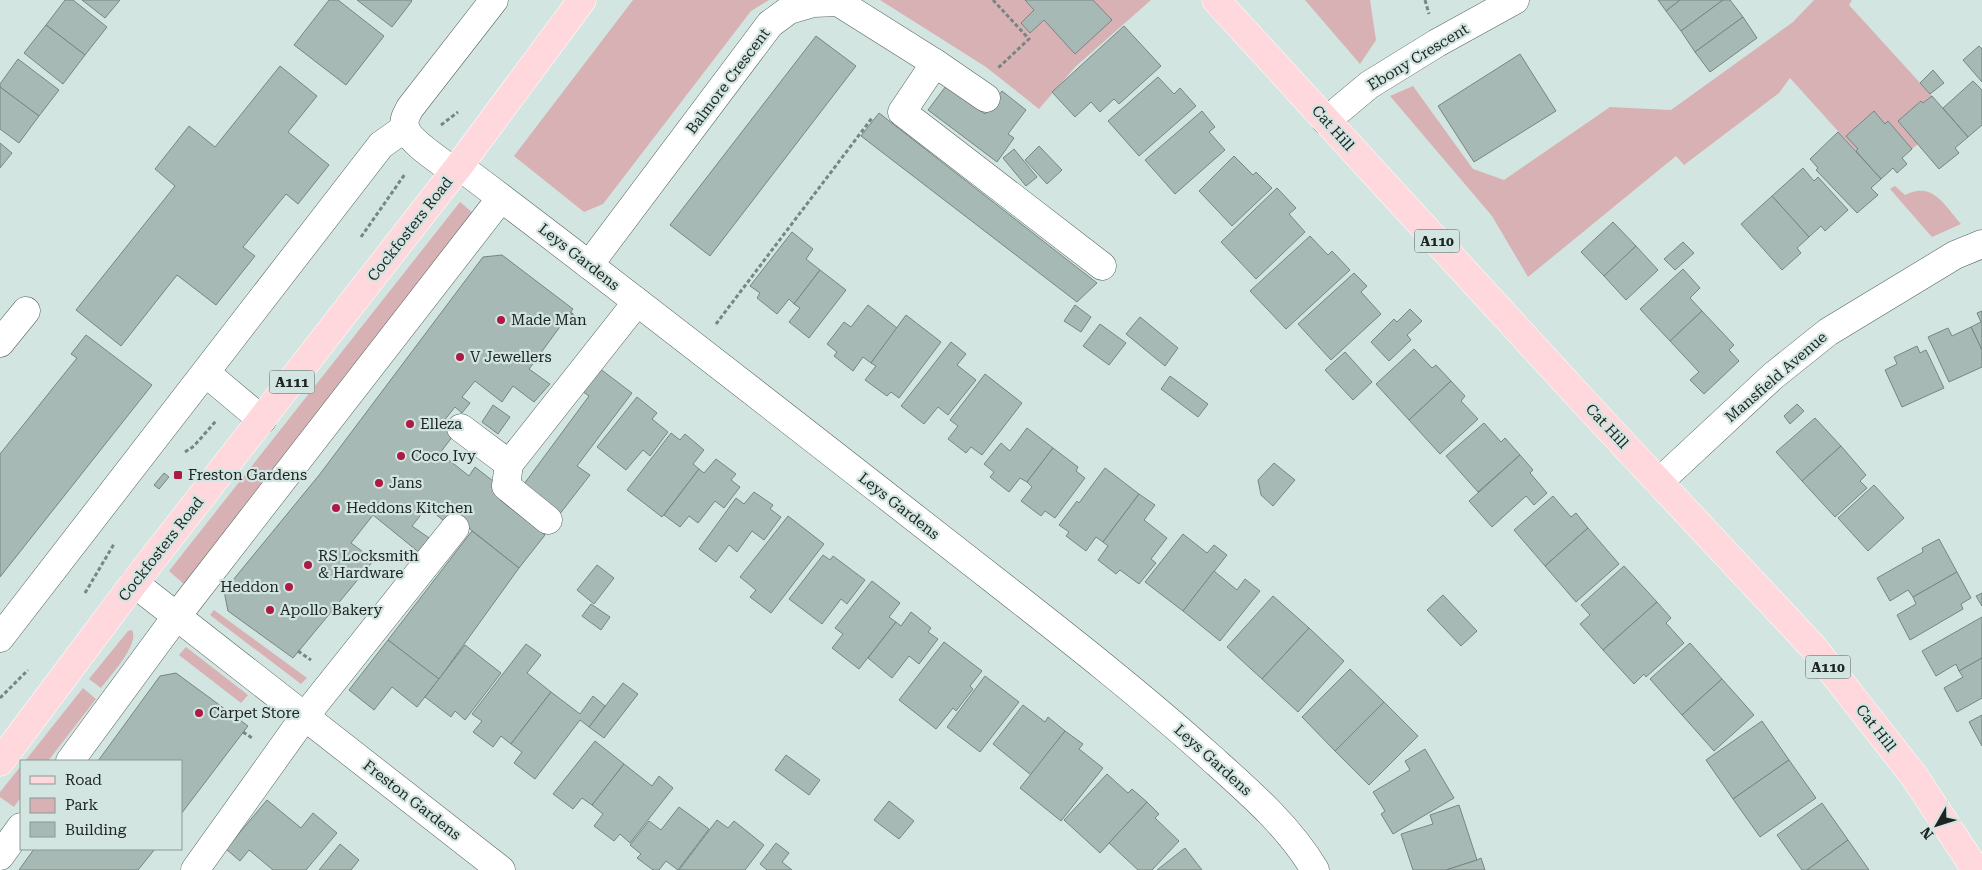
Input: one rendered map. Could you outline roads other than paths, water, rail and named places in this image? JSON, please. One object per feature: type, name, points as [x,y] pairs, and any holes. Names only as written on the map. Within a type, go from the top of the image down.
[{"type":"main road","name":"Cockfosters Road","points":[[5,746],[457,169],[582,0]]},
{"type":"main road","name":"Cat Hill","points":[[1216,0],[1813,647],[1914,776],[1976,870]]},
{"type":"street","points":[[0,638],[381,145],[405,128],[405,117],[410,108],[494,0]]},
{"type":"street","name":"Ebony Crescent","points":[[1326,121],[1369,85],[1437,43],[1515,0]]},
{"type":"street","name":"Balmore Crescent","points":[[589,265],[770,24],[789,10],[813,2],[838,2],[935,63],[980,94]]},
{"type":"street","points":[[935,63],[902,112],[1102,266]]},
{"type":"street","name":"Cockfosters Road","points":[[405,128],[412,138],[424,148],[457,169]]},
{"type":"street","name":"Leys Gardens","points":[[457,169],[501,198],[589,265],[1090,654],[1174,725],[1261,803],[1304,851],[1316,870]]},
{"type":"street","points":[[71,760],[176,617],[501,198]]},
{"type":"street","name":"Mansfield Avenue","points":[[1659,482],[1773,376],[1828,332],[1955,255],[1982,244]]},
{"type":"street","points":[[548,520],[506,486],[509,464],[637,302]]},
{"type":"street","points":[[0,343],[26,311]]},
{"type":"street","points":[[206,373],[262,420]]},
{"type":"street","points":[[461,428],[509,464]]},
{"type":"street","points":[[195,870],[305,716],[455,528]]},
{"type":"street","name":"Freston Gardens","points":[[134,583],[501,870]]},
{"type":"street","points":[[0,856],[20,828]]},
{"type":"place","name":"Made Man","points":[[501,320]]},
{"type":"place","name":"V Jewellers","points":[[460,357]]},
{"type":"place","name":"Elleza","points":[[410,424]]},
{"type":"place","name":"Coco Ivy","points":[[401,456]]},
{"type":"place","name":"Freston Gardens","points":[[178,475]]},
{"type":"place","name":"Jans","points":[[379,483]]},
{"type":"place","name":"Heddons Kitchen","points":[[336,508]]},
{"type":"place","name":"RS Locksmith & Hardware","points":[[308,565]]},
{"type":"place","name":"Heddon","points":[[289,587]]},
{"type":"place","name":"Apollo Bakery","points":[[270,610]]},
{"type":"place","name":"Carpet Store","points":[[199,713]]}]
